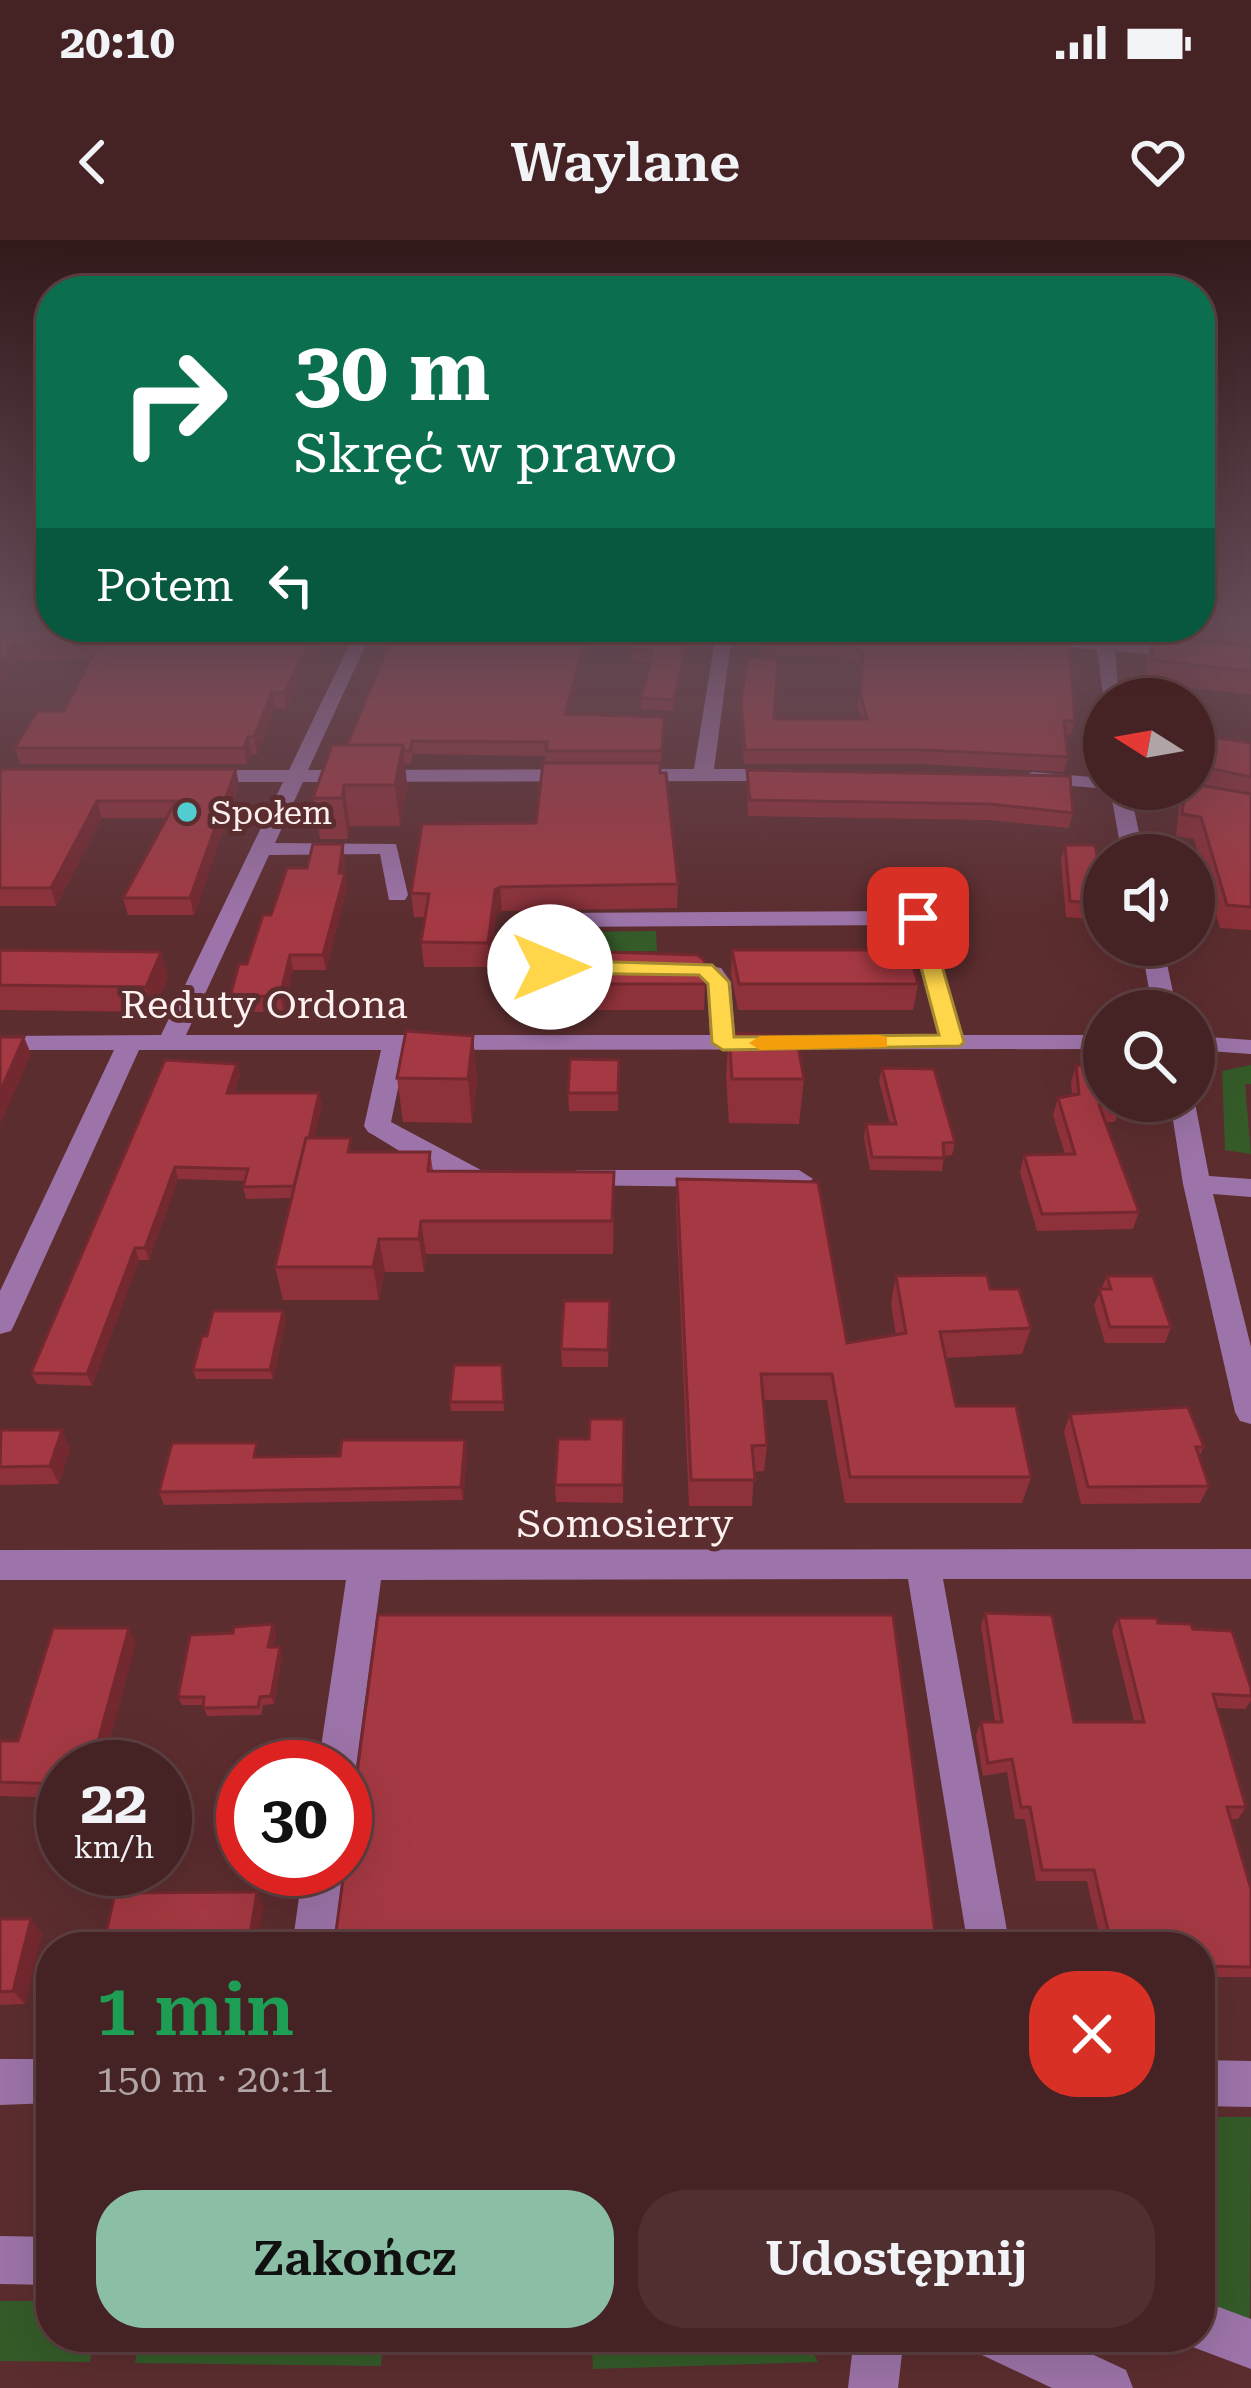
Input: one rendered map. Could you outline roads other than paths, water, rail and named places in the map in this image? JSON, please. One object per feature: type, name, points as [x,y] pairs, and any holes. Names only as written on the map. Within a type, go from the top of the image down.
[{"type":"street","points":[[170,1043],[323,720]]},
{"type":"street","points":[[703,775],[711,720]]},
{"type":"street","points":[[166,776],[811,775]]},
{"type":"street","points":[[1006,776],[1083,782]]},
{"type":"street","points":[[1215,801],[1251,807]]},
{"type":"street","points":[[262,848],[389,848],[397,895]]},
{"type":"street","points":[[723,1043],[719,982],[713,974],[692,967],[536,964],[520,950],[521,935],[545,920],[914,907],[952,1042]]},
{"type":"street","points":[[395,1042],[377,1126],[476,1179],[799,1179]]},
{"type":"street","name":"Reduty Ordona","points":[[0,1043],[1083,1042]]},
{"type":"street","points":[[0,1323],[130,1043]]},
{"type":"street","points":[[1215,1044],[1251,1047]]},
{"type":"street","points":[[1187,1122],[1197,1184],[1237,1281],[1250,1403]]},
{"type":"street","points":[[1197,1184],[1251,1188]]},
{"type":"street","points":[[923,1563],[986,1932]]},
{"type":"street","name":"Somosierry","points":[[0,1565],[1251,1564]]},
{"type":"street","points":[[342,1740],[365,1565]]},
{"type":"street","points":[[315,1932],[320,1896]]},
{"type":"street","points":[[0,2082],[36,2081]]},
{"type":"street","points":[[1215,2083],[1251,2084]]},
{"type":"street","points":[[0,2260],[36,2260]]},
{"type":"street","points":[[1215,2331],[1251,2344]]},
{"type":"street","points":[[873,2388],[877,2352]]},
{"type":"street","points":[[1032,2352],[1108,2388]]},
{"type":"place","name":"Społem","points":[[187,812]]}]
